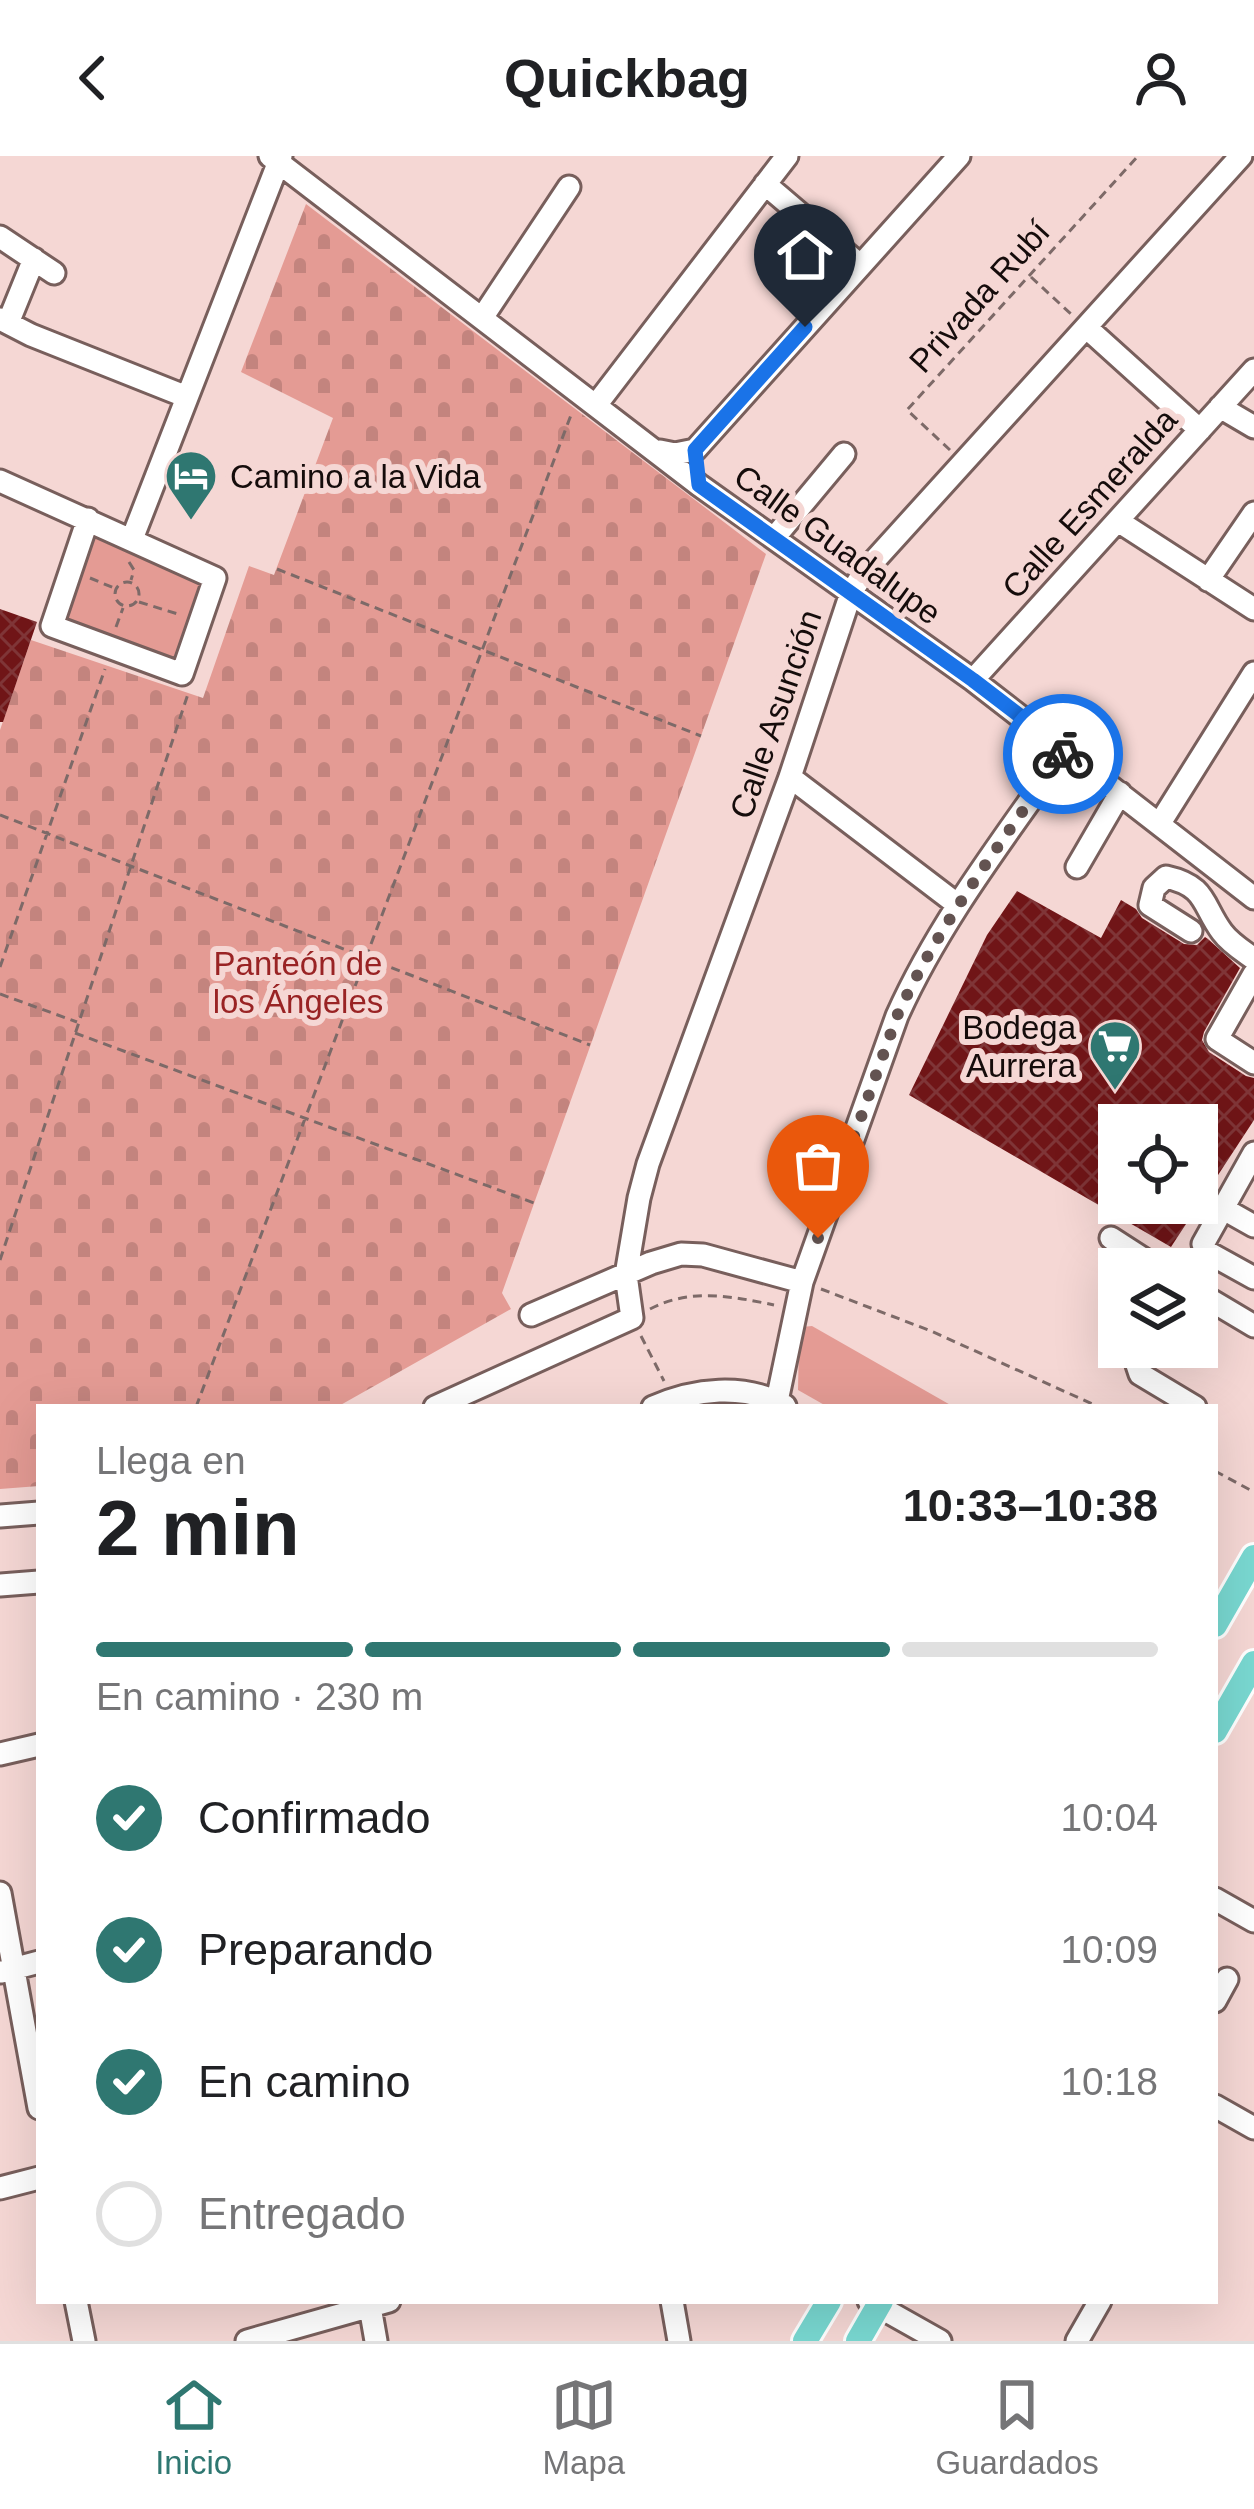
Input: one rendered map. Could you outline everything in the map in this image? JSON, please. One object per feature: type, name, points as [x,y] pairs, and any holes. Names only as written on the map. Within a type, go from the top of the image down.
[{"type":"main road","points":[[1218,1620],[1254,1557]]},
{"type":"main road","points":[[1218,1726],[1254,1663]]},
{"type":"main road","points":[[806,2341],[827,2304]]},
{"type":"main road","points":[[858,2341],[876,2304]]},
{"type":"street","points":[[585,406],[787,156]]},
{"type":"street","points":[[657,451],[695,450],[959,156]]},
{"type":"street","name":"Calle Asunción","points":[[632,1318],[626,1275],[649,1164],[851,593],[864,572],[1241,156]]},
{"type":"street","points":[[132,539],[276,158]]},
{"type":"street","name":"Calle Guadalupe","points":[[276,158],[482,318],[585,406],[657,451],[973,680],[1254,898]]},
{"type":"street","points":[[765,184],[860,266]]},
{"type":"street","points":[[482,318],[569,187]]},
{"type":"street","points":[[0,237],[55,273]]},
{"type":"street","points":[[34,259],[4,321],[187,397]]},
{"type":"street","points":[[1087,328],[1200,430]]},
{"type":"street","name":"Calle Esmeralda","points":[[973,680],[1254,370]]},
{"type":"street","points":[[1220,407],[1254,427]]},
{"type":"street","points":[[695,450],[699,485]]},
{"type":"street","points":[[774,538],[844,454]]},
{"type":"street","points":[[0,481],[132,539],[215,578],[182,674],[52,626],[88,520]]},
{"type":"street","points":[[1208,580],[1254,513]]},
{"type":"street","points":[[1118,521],[1254,610]]},
{"type":"street","points":[[1160,823],[1254,673]]},
{"type":"street","points":[[663,1403],[719,1390],[782,1404],[802,1282],[897,1016],[958,904],[1066,751]]},
{"type":"street","points":[[790,776],[958,904]]},
{"type":"street","points":[[1077,867],[1120,793]]},
{"type":"street","points":[[1191,931],[1150,905],[1154,888],[1166,878],[1202,895],[1226,938],[1254,959]]},
{"type":"street","points":[[1254,974],[1217,1039],[1254,1063]]},
{"type":"street","points":[[1254,1153],[1203,1247],[1254,1278]]},
{"type":"street","points":[[1222,1208],[1254,1226]]},
{"type":"street","points":[[1111,1238],[1127,1248]]},
{"type":"street","points":[[530,1315],[681,1254],[703,1255],[802,1282]]},
{"type":"street","points":[[1218,1305],[1254,1326]]},
{"type":"street","points":[[442,1404],[632,1318]]},
{"type":"street","points":[[1138,1368],[1140,1374],[1191,1404]]},
{"type":"street","points":[[0,1516],[36,1513]]},
{"type":"street","points":[[0,1585],[36,1582]]},
{"type":"street","points":[[0,1754],[36,1746]]},
{"type":"street","points":[[0,1893],[6,1971],[36,2096]]},
{"type":"street","points":[[1218,1900],[1254,1922]]},
{"type":"street","points":[[6,1971],[36,1963]]},
{"type":"street","points":[[1218,1996],[1227,1979]]},
{"type":"street","points":[[1218,2107],[1254,2128]]},
{"type":"street","points":[[0,2188],[36,2179]]},
{"type":"street","points":[[77,2304],[84,2341]]},
{"type":"street","points":[[247,2341],[373,2304]]},
{"type":"street","points":[[376,2304],[376,2341]]},
{"type":"street","points":[[673,2304],[679,2341]]},
{"type":"street","points":[[878,2304],[940,2341]]},
{"type":"street","points":[[1077,2341],[1098,2304]]},
{"type":"path","name":"Privada Rubí","points":[[965,463],[908,410],[1138,156]]},
{"type":"path","points":[[1030,276],[1087,328]]},
{"type":"path","points":[[197,1404],[483,651],[585,406]]},
{"type":"path","points":[[70,569],[116,588]]},
{"type":"path","points":[[277,569],[701,736]]},
{"type":"path","points":[[130,582],[134,570]]},
{"type":"path","points":[[130,582],[139,590],[137,601],[131,606],[119,604],[116,588],[130,582]]},
{"type":"path","points":[[137,601],[202,622]]},
{"type":"path","points":[[0,967],[106,666]]},
{"type":"path","points":[[0,1260],[188,694]]},
{"type":"path","points":[[0,814],[590,1045]]},
{"type":"path","points":[[0,994],[79,1023]]},
{"type":"path","points":[[75,1033],[534,1203]]},
{"type":"path","points":[[802,1282],[931,1331],[1092,1404]]},
{"type":"path","points":[[663,1403],[632,1318],[671,1298],[722,1294],[796,1309]]},
{"type":"path","points":[[1218,1473],[1254,1492]]},
{"type":"green space","name":"Panteón de los Ángeles","points":[[306,204],[766,554],[502,1293],[511,1309],[342,1404],[36,1404],[36,1486],[0,1489],[0,730],[31,640],[203,698],[249,566],[274,575],[333,418],[241,372]]},
{"type":"green space","points":[[87,534],[208,582],[178,669],[57,623]]},
{"type":"green space","points":[[812,1326],[949,1404],[823,1404],[798,1390],[802,1327]]},
{"type":"building","points":[[0,609],[37,622],[3,722],[0,722]]},
{"type":"building","points":[[1017,891],[1101,938],[1121,900],[1184,944],[1197,945],[1205,937],[1240,968],[1202,1040],[1209,1052],[1254,1078],[1254,1120],[1218,1175],[1218,1104],[1098,1104],[1098,1205],[909,1095],[987,935]]},
{"type":"building","points":[[1131,1224],[1186,1224],[1171,1247]]},
{"type":"way so far","points":[[818,1238],[912,983],[958,904],[1063,754]]},
{"type":"place","name":"Camino a la Vida","points":[[191,522]]},
{"type":"place","name":"Bodega Aurrera","points":[[1115,1092]]},
{"type":"route","points":[[805,327],[695,450],[699,485],[973,680],[1066,751],[1063,754]]}]
